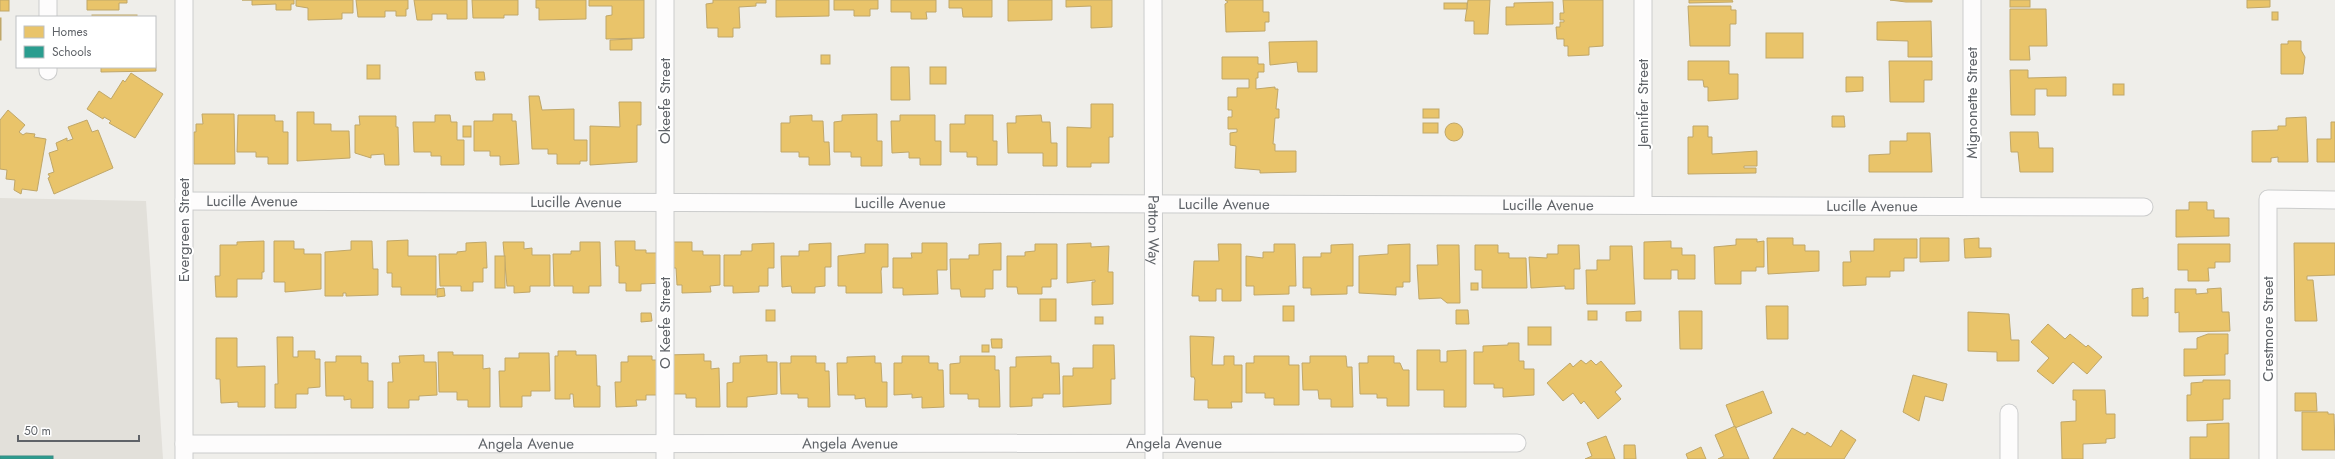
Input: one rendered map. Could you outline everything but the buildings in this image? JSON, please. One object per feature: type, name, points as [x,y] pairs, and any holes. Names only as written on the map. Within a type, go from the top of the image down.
[{"type":"street","points":[[48,0],[48,16]]},
{"type":"street","name":"Evergreen Street","points":[[184,0],[184,452]]},
{"type":"street","name":"Okeefe Street","points":[[665,0],[665,203]]},
{"type":"street","name":"Patton Way","points":[[1154,0],[1154,451]]},
{"type":"street","name":"Jennifer Street","points":[[1642,205],[1643,0]]},
{"type":"street","name":"Mignonette Street","points":[[1972,0],[1972,206]]},
{"type":"street","name":"Crestmore Street","points":[[2268,459],[2268,199],[2335,200]]},
{"type":"street","name":"Lucille Avenue","points":[[184,201],[2144,207]]},
{"type":"street","name":"O Keefe Street","points":[[665,203],[665,452]]},
{"type":"street","points":[[2009,413],[2009,459]]},
{"type":"street","name":"Angela Avenue","points":[[184,452],[1154,451],[1517,443]]},
{"type":"shaded area","points":[[0,198],[146,201],[163,459],[0,459]]}]
